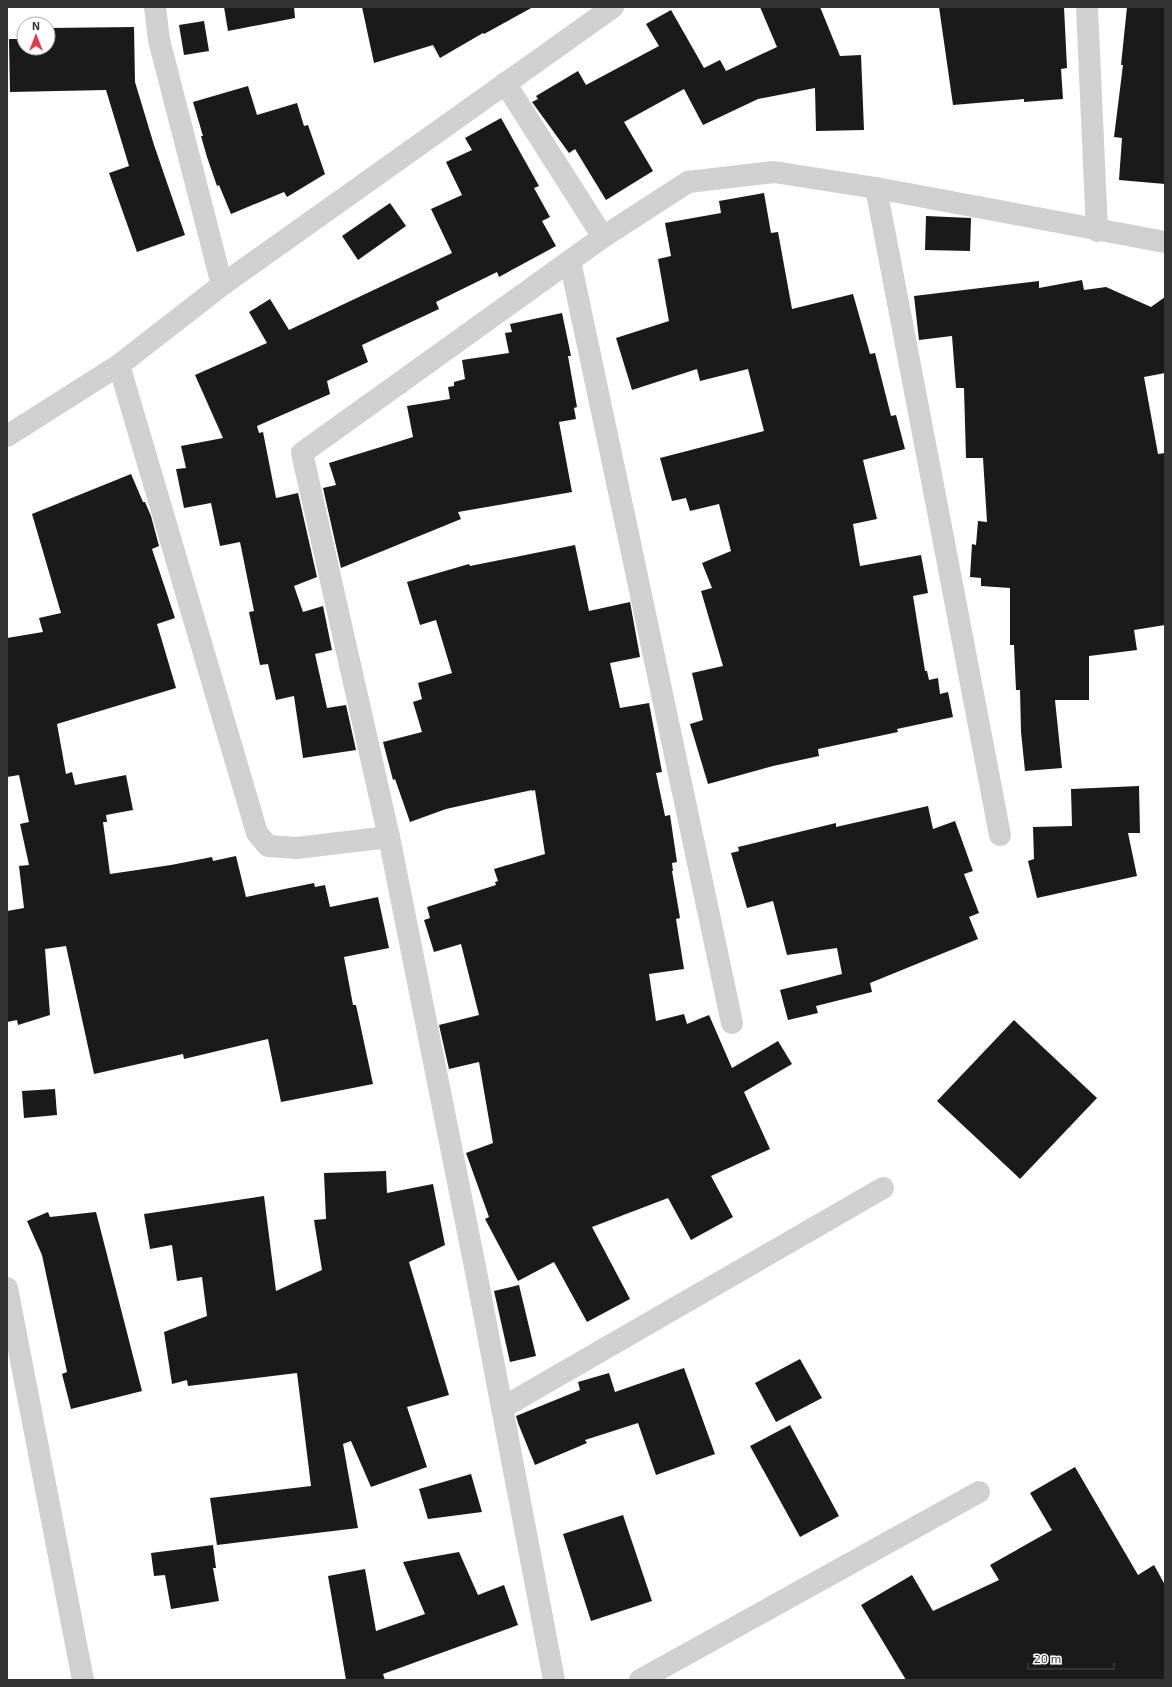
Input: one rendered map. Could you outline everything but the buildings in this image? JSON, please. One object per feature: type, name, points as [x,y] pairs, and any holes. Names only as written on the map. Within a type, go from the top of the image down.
[{"type":"street","points":[[155,7],[159,40],[222,284]]},
{"type":"street","points":[[7,436],[119,365],[222,284],[613,7]]},
{"type":"street","points":[[1087,7],[1097,231]]},
{"type":"street","points":[[506,83],[603,237]]},
{"type":"street","points":[[554,1680],[502,1408],[389,837],[302,453],[603,237],[688,182],[774,172],[876,188],[1097,231],[1165,242]]},
{"type":"street","points":[[876,188],[1000,835]]},
{"type":"street","points":[[570,261],[732,1023]]},
{"type":"street","points":[[119,365],[257,832],[268,846],[296,848],[389,837]]},
{"type":"street","points":[[502,1408],[883,1188]]},
{"type":"street","points":[[7,1288],[83,1680]]},
{"type":"street","points":[[640,1680],[979,1492]]}]
